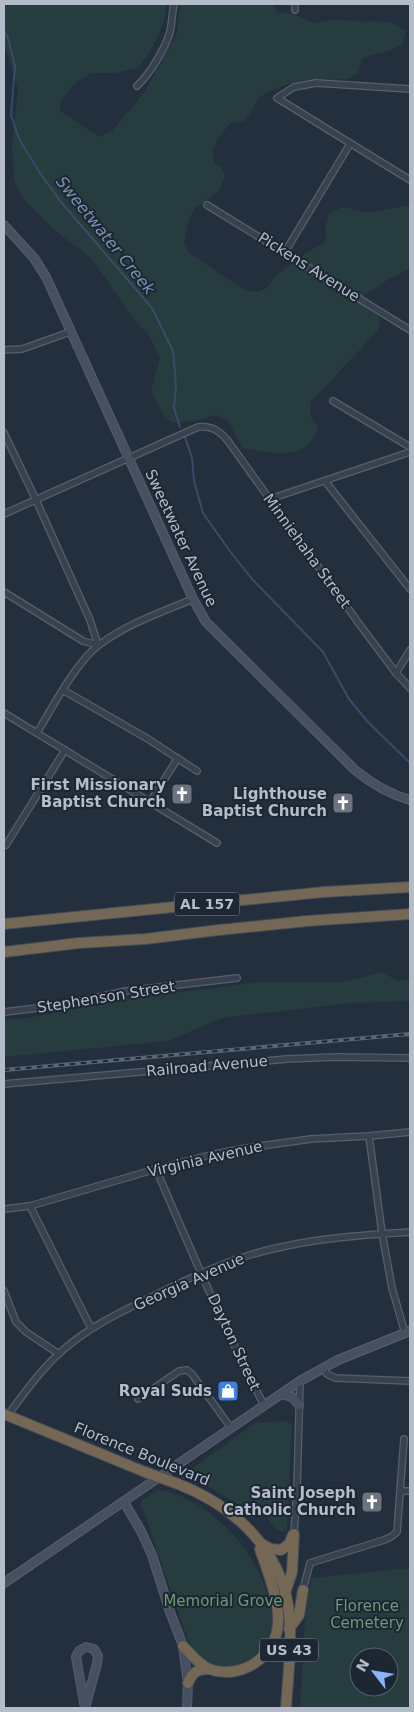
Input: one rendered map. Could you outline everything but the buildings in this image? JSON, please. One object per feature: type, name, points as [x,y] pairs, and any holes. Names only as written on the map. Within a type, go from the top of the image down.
[{"type":"highway","name":"AL 157","points":[[4,924],[306,894],[410,887]]},
{"type":"highway","name":"AL 157","points":[[4,952],[297,922],[410,914]]},
{"type":"highway","name":"Florence Boulevard","points":[[6,1414],[211,1499],[237,1518],[260,1541],[274,1563],[285,1592]]},
{"type":"highway","points":[[260,1541],[271,1549],[281,1550],[289,1544],[294,1534]]},
{"type":"highway","points":[[294,1534],[292,1572],[285,1592],[295,1594],[303,1590]]},
{"type":"highway","points":[[188,1683],[193,1673],[199,1669],[234,1671],[247,1668],[265,1655],[276,1637],[279,1622],[274,1593],[260,1541]]},
{"type":"highway","points":[[290,1629],[299,1615],[303,1590]]},
{"type":"highway","name":"US 43","points":[[285,1592],[290,1629],[286,1708]]},
{"type":"highway","points":[[183,1646],[197,1661],[210,1669]]},
{"type":"street","points":[[137,86],[150,71],[164,44],[170,27],[174,4]]},
{"type":"street","points":[[410,89],[316,83],[294,86],[277,98],[410,180]]},
{"type":"street","points":[[284,252],[350,144]]},
{"type":"street","name":"Pickens Avenue","points":[[207,205],[410,330]]},
{"type":"street","name":"Sweetwater Avenue","points":[[4,225],[43,270],[193,599],[206,622],[355,770],[379,787],[410,800]]},
{"type":"street","points":[[4,350],[22,349],[70,332]]},
{"type":"street","points":[[333,401],[410,447]]},
{"type":"street","name":"Minniehaha Street","points":[[129,457],[198,427],[209,426],[218,430],[396,673],[410,688]]},
{"type":"street","points":[[4,433],[90,620],[98,645]]},
{"type":"street","points":[[270,500],[410,452]]},
{"type":"street","points":[[4,514],[129,457]]},
{"type":"street","points":[[325,481],[410,589]]},
{"type":"street","points":[[4,592],[83,640],[98,645]]},
{"type":"street","points":[[37,733],[84,658],[98,645],[125,629],[193,599]]},
{"type":"street","points":[[396,673],[410,650]]},
{"type":"street","points":[[63,690],[197,770]]},
{"type":"street","points":[[4,713],[217,843]]},
{"type":"street","points":[[5,845],[65,750]]},
{"type":"street","points":[[150,802],[178,758]]},
{"type":"street","name":"Stephenson Street","points":[[4,1012],[77,1002],[126,991],[237,978]]},
{"type":"street","name":"Railroad Avenue","points":[[4,1084],[287,1059],[336,1057],[410,1058]]},
{"type":"street","name":"Virginia Avenue","points":[[4,1208],[30,1206],[210,1154],[282,1142],[410,1132]]},
{"type":"street","points":[[4,1583],[300,1380],[323,1368],[408,1332],[392,1288],[382,1233],[369,1136]]},
{"type":"street","name":"Dayton Street","points":[[156,1169],[250,1379],[264,1405]]},
{"type":"street","points":[[30,1206],[91,1328]]},
{"type":"street","name":"Georgia Avenue","points":[[6,1414],[41,1371],[58,1354],[91,1328],[202,1273],[250,1255],[285,1246],[322,1239],[410,1232]]},
{"type":"street","points":[[4,1291],[16,1322],[26,1332],[58,1354]]},
{"type":"street","points":[[323,1368],[327,1374],[334,1378],[410,1381]]},
{"type":"street","points":[[138,1399],[179,1371],[186,1370],[192,1374],[231,1428]]},
{"type":"street","points":[[294,1534],[300,1380]]},
{"type":"street","points":[[281,1394],[292,1397],[300,1405]]},
{"type":"street","points":[[303,1590],[310,1563],[391,1538],[397,1532],[404,1439]]},
{"type":"street","points":[[401,1491],[410,1491]]},
{"type":"street","points":[[124,1502],[152,1555],[183,1646],[188,1683],[186,1708]]},
{"type":"street","points":[[86,1647],[94,1649],[98,1656],[85,1708],[76,1658],[79,1651],[86,1647]]},
{"type":"green space","points":[[4,4],[167,4],[158,37],[139,67],[115,73],[92,73],[74,84],[61,100],[60,111],[99,137],[112,131],[143,94],[177,33],[180,4],[272,4],[278,12],[296,15],[313,23],[332,20],[391,22],[406,31],[402,45],[362,59],[358,73],[348,79],[305,80],[267,92],[258,98],[244,121],[231,123],[218,138],[212,152],[214,163],[222,168],[225,175],[220,190],[194,209],[188,223],[184,242],[188,252],[244,290],[257,292],[266,288],[278,274],[326,241],[325,227],[329,214],[342,207],[369,213],[410,205],[410,269],[389,279],[365,295],[368,308],[380,318],[378,330],[310,403],[311,417],[318,428],[313,439],[301,450],[276,453],[242,448],[229,422],[216,415],[194,421],[172,423],[164,415],[151,392],[160,358],[148,333],[137,324],[92,259],[56,231],[21,196],[14,180],[12,147],[18,90],[8,55],[4,49]]},
{"type":"green space","points":[[381,972],[398,981],[410,979],[410,1001],[350,1003],[222,1018],[168,1041],[4,1057],[4,1019],[28,1018],[119,1000],[260,982],[344,982]]},
{"type":"green space","points":[[286,1421],[291,1424],[292,1428],[287,1529],[284,1532],[276,1529],[258,1506],[248,1509],[244,1508],[211,1488],[188,1478],[186,1475],[187,1472],[255,1423]]},
{"type":"green space","name":"Memorial Grove","points":[[159,1489],[187,1499],[218,1520],[241,1544],[259,1572],[270,1603],[272,1629],[267,1643],[261,1652],[245,1664],[235,1667],[215,1665],[200,1656],[188,1640],[141,1504],[142,1500]]},
{"type":"green space","name":"Florence Cemetery","points":[[410,1568],[410,1708],[300,1708],[306,1604],[312,1578]]},
{"type":"waterway","name":"Sweetwater Creek","points":[[4,31],[8,38],[15,66],[11,115],[19,139],[61,202],[152,308],[173,351],[176,385],[174,408],[180,427]]},
{"type":"waterway","name":"Sweetwater Creek","points":[[185,437],[192,458],[194,481],[203,513],[252,579],[323,652],[349,699],[368,722],[410,763]]},
{"type":"railway","points":[[4,1070],[410,1034]]},
{"type":"place","name":"First Missionary Baptist Church","points":[[182,794]]},
{"type":"place","name":"Lighthouse Baptist Church","points":[[343,803]]},
{"type":"place","name":"Royal Suds","points":[[228,1391]]},
{"type":"place","name":"Saint Joseph Catholic Church","points":[[372,1502]]}]
